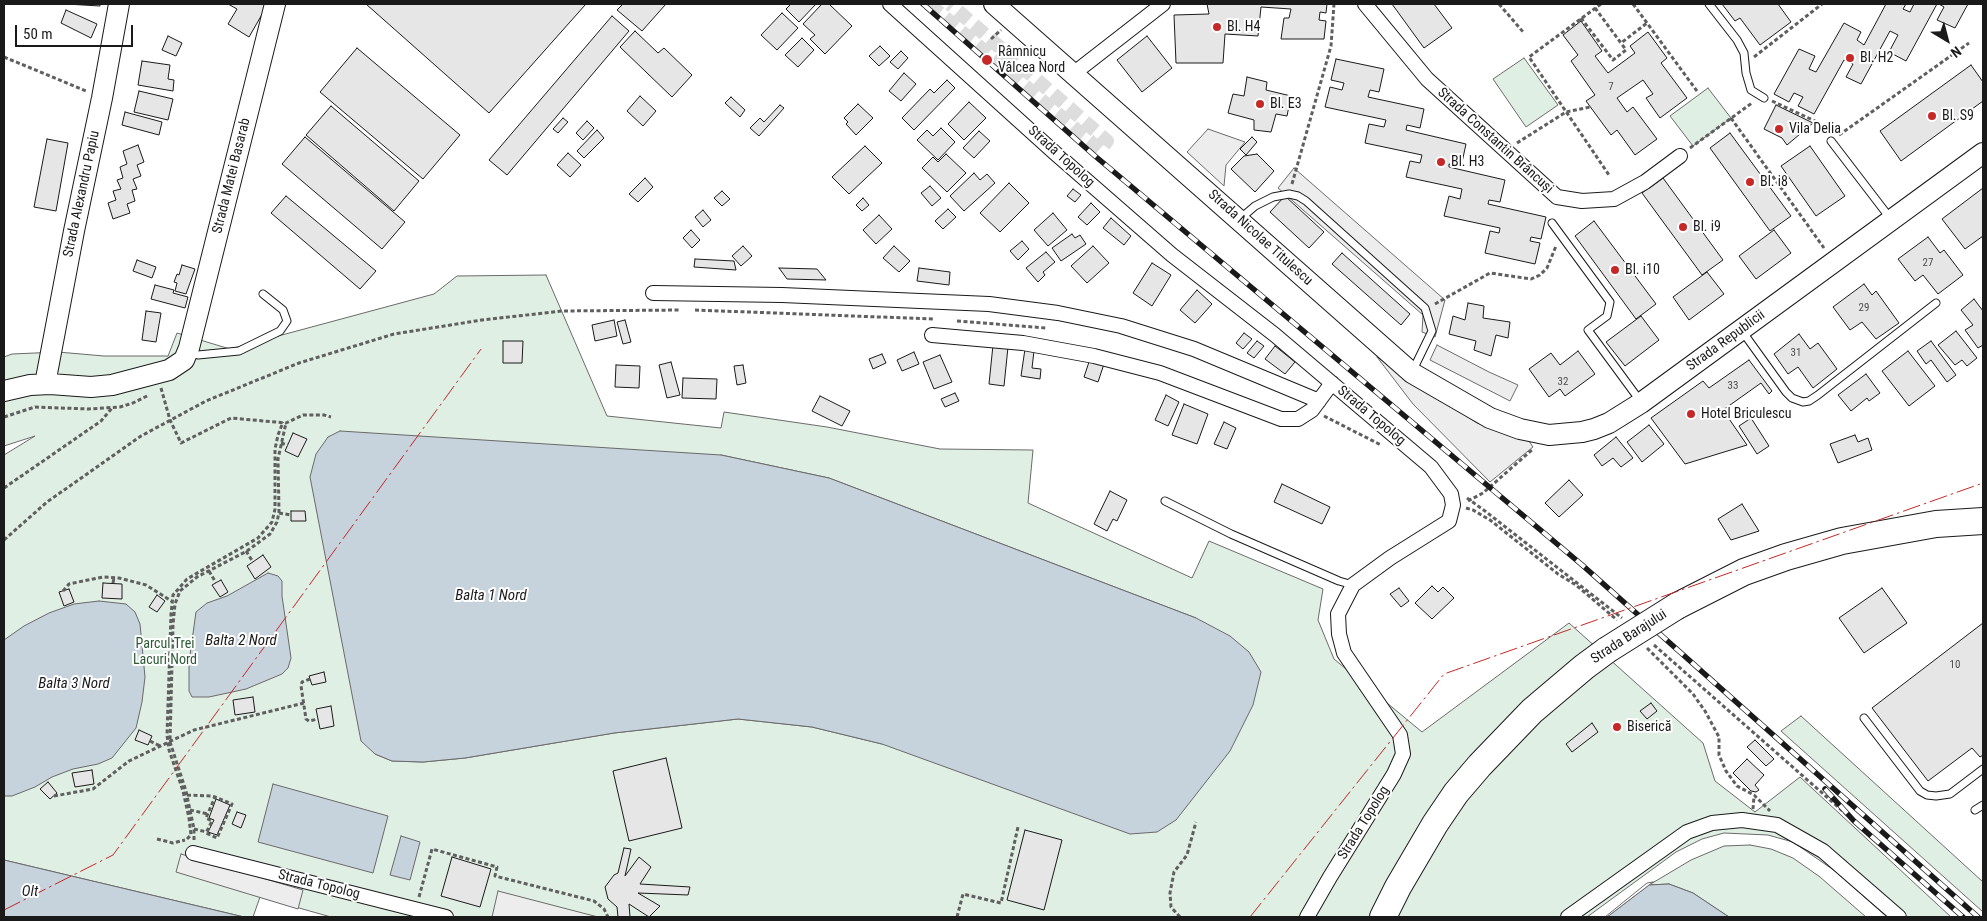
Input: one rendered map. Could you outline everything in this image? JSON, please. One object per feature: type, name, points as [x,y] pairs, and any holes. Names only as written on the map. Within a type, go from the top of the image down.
[{"type":"highway","name":"Strada Barajului","points":[[1383,917],[1416,854],[1456,793],[1532,711],[1607,650],[1677,606],[1744,572],[1786,557],[1842,541],[1910,528],[1983,520]]},
{"type":"main road","name":"Strada Alexandru Papiu","points":[[45,384],[120,4]]},
{"type":"main road","name":"Strada Matei Basarab","points":[[188,350],[275,4]]},
{"type":"main road","name":"Strada Nicolae Titulescu","points":[[994,4],[1412,373],[1490,418],[1520,429],[1549,435]]},
{"type":"main road","name":"Strada Republicii","points":[[1549,435],[1594,429],[1609,423],[1641,403],[1983,153]]},
{"type":"main road","points":[[4,391],[30,385],[92,386],[128,382],[169,370],[181,363],[188,350]]},
{"type":"street","name":"Strada Topolog","points":[[890,4],[1055,153],[1172,255],[1275,335],[1431,467],[1451,494],[1453,505],[1449,520],[1390,558],[1353,585],[1338,614],[1339,634],[1344,652],[1400,735],[1403,754],[1394,774],[1308,917]]},
{"type":"street","points":[[1073,74],[1163,4]]},
{"type":"street","name":"Strada Constantin Brâncuși","points":[[1365,4],[1427,79],[1557,197],[1582,201],[1614,199],[1645,182],[1680,156]]},
{"type":"street","points":[[653,293],[782,295],[988,304],[1058,313],[1121,326],[1194,349],[1315,405]]},
{"type":"street","points":[[932,335],[1022,343],[1094,356],[1160,373],[1281,419],[1298,419],[1315,405],[1332,383]]},
{"type":"street","points":[[1568,917],[1687,832],[1712,823],[1742,820],[1777,825],[1823,851],[1899,917]]},
{"type":"street","name":"Strada Topolog","points":[[193,853],[446,917]]},
{"type":"lane","points":[[1709,4],[1737,40],[1744,53],[1749,86],[1751,90],[1762,97]]},
{"type":"lane","points":[[1831,141],[1891,220]]},
{"type":"lane","points":[[1239,219],[1255,206],[1273,197],[1289,194],[1298,196],[1306,201],[1425,308],[1432,332],[1412,373]]},
{"type":"lane","points":[[1552,223],[1610,302],[1607,316],[1588,330],[1641,403]]},
{"type":"lane","points":[[188,350],[198,355],[239,351],[280,331],[287,322],[283,310],[263,294]]},
{"type":"lane","points":[[1741,330],[1786,392],[1792,398],[1803,402],[1809,401],[1818,395],[1936,303]]},
{"type":"lane","points":[[1165,500],[1231,534],[1353,585]]},
{"type":"lane","points":[[1864,718],[1920,791],[1927,795],[1950,794],[1983,769]]},
{"type":"lane","points":[[1975,810],[1983,805]]},
{"type":"path","points":[[1289,194],[1331,46],[1334,4]]},
{"type":"path","points":[[1499,4],[1524,33]]},
{"type":"path","points":[[1601,4],[1529,57],[1609,175]]},
{"type":"path","points":[[1633,4],[1697,91]]},
{"type":"path","points":[[1746,64],[1822,4]]},
{"type":"path","points":[[1582,18],[1612,60],[1626,50],[1595,8]]},
{"type":"path","points":[[1621,43],[1647,23]]},
{"type":"path","points":[[1680,156],[1762,97],[1817,122],[1831,141],[1969,43]]},
{"type":"path","points":[[4,57],[102,98]]},
{"type":"path","points":[[1506,150],[1566,112],[1590,107]]},
{"type":"path","points":[[1731,118],[1834,262]]},
{"type":"path","points":[[1425,308],[1445,300],[1490,273],[1531,279],[1540,275],[1548,268],[1561,235]]},
{"type":"path","points":[[4,540],[47,502],[141,436],[170,420],[206,401],[298,363],[394,334],[482,320],[562,312],[686,310],[934,319]]},
{"type":"path","points":[[954,321],[1052,328]]},
{"type":"path","points":[[161,387],[170,420],[181,443],[231,418],[285,423],[303,415],[331,417]]},
{"type":"path","points":[[1315,405],[1382,446]]},
{"type":"path","points":[[4,488],[101,421],[112,407]]},
{"type":"path","points":[[174,602],[180,591],[197,577],[246,551],[270,534],[277,522],[279,513],[278,459],[285,423]]},
{"type":"path","points":[[187,840],[191,835],[189,818],[169,742],[173,595],[187,579],[258,538],[272,522],[275,509],[275,448],[278,435],[285,423]]},
{"type":"path","points":[[1453,505],[1470,500],[1483,493],[1549,435]]},
{"type":"path","points":[[281,443],[288,445]]},
{"type":"path","points":[[1442,482],[1470,500],[1623,618]]},
{"type":"path","points":[[1453,505],[1473,510],[1490,520],[1558,574],[1576,585],[1623,626]]},
{"type":"path","points":[[279,513],[291,515]]},
{"type":"path","points":[[246,551],[253,562]]},
{"type":"path","points":[[209,571],[216,582]]},
{"type":"path","points":[[63,591],[69,584],[103,577],[114,578],[134,580],[174,602]]},
{"type":"path","points":[[113,584],[114,578]]},
{"type":"path","points":[[1643,644],[1693,694],[1719,736],[1719,755],[1726,771],[1737,786],[1765,804],[1773,813],[1777,825]]},
{"type":"path","points":[[1652,644],[1854,821]]},
{"type":"path","points":[[310,680],[302,682],[306,719],[309,721],[318,720]]},
{"type":"path","points":[[54,796],[92,789],[129,761],[194,730],[304,703]]},
{"type":"path","points":[[150,740],[160,746]]},
{"type":"path","points":[[169,742],[187,795],[194,829],[193,853]]},
{"type":"path","points":[[84,785],[84,790]]},
{"type":"path","points":[[187,795],[215,797],[232,804],[218,838],[207,832],[194,829]]},
{"type":"path","points":[[207,832],[212,821],[206,818],[215,797]]},
{"type":"path","points":[[190,810],[208,814]]},
{"type":"path","points":[[1180,917],[1171,907],[1170,893],[1174,872],[1187,855],[1196,822]]},
{"type":"path","points":[[957,917],[963,894],[1001,902],[1018,827]]},
{"type":"path","points":[[158,839],[173,843],[187,840],[194,835]]},
{"type":"path","points":[[416,910],[432,849],[497,867],[495,876],[594,900],[604,909],[608,917]]},
{"type":"green space","points":[[1524,58],[1558,105],[1526,127],[1493,79]]},
{"type":"green space","points":[[1708,88],[1731,118],[1693,146],[1670,116]]},
{"type":"green space","name":"Parcul Trei Lacuri Nord","points":[[546,275],[607,416],[721,428],[724,412],[827,427],[940,449],[1033,450],[1028,503],[1192,578],[1209,541],[1323,589],[1318,620],[1334,659],[1422,732],[1569,623],[1703,743],[1715,781],[1755,812],[1800,777],[1951,917],[1887,917],[1835,871],[1793,842],[1768,835],[1724,833],[1702,839],[1676,852],[1587,917],[331,917],[260,897],[253,917],[244,917],[4,860],[4,455],[35,436],[4,446],[4,357],[12,354],[58,352],[104,356],[168,356],[177,333],[230,349],[434,294],[457,276]],"holes":[[[721,455],[829,478],[1196,618],[882,744],[812,727],[738,719],[614,733],[465,758],[423,762],[392,761],[375,754]]]},
{"type":"green space","points":[[1801,716],[1983,882],[1983,912],[1781,731]]},
{"type":"green space","points":[[1750,845],[1771,849],[1793,858],[1820,877],[1866,917],[1729,917],[1693,893],[1669,884],[1649,885],[1691,860],[1724,846]]},
{"type":"shaded area","points":[[1208,129],[1245,142],[1226,165],[1224,186],[1187,152]]},
{"type":"shaded area","points":[[1294,168],[1445,300],[1435,337],[1422,332],[1423,315],[1278,188]]},
{"type":"shaded area","points":[[1437,345],[1518,385],[1510,401],[1430,360]]},
{"type":"shaded area","points":[[1377,357],[1477,423],[1529,441],[1533,447],[1490,482],[1413,404]]},
{"type":"shaded area","points":[[181,854],[303,890],[298,909],[176,872]]},
{"type":"shaded area","points":[[498,891],[598,917],[492,917]]},
{"type":"water","name":"Balta 1 Nord","points":[[340,431],[721,455],[829,478],[1196,618],[1230,636],[1249,652],[1261,672],[1253,705],[1230,751],[1176,820],[1157,832],[1130,834],[882,744],[812,727],[738,719],[614,733],[465,758],[423,762],[392,761],[375,754],[361,741],[310,477],[316,454],[328,437]]},
{"type":"water","name":"Balta 2 Nord","points":[[268,573],[278,576],[282,581],[282,596],[291,658],[288,668],[282,674],[246,689],[209,697],[192,697],[189,691],[189,662],[196,612],[207,603],[227,596]]},
{"type":"water","name":"Balta 3 Nord","points":[[99,601],[126,604],[135,612],[140,624],[145,677],[136,728],[112,758],[98,764],[73,769],[12,796],[4,796],[4,640],[24,626],[49,613],[74,604]]},
{"type":"water","points":[[273,784],[388,816],[373,873],[258,842]]},
{"type":"water","points":[[401,836],[420,842],[410,880],[390,875]]},
{"type":"water","name":"Olt","points":[[4,860],[244,917],[4,917]]},
{"type":"water","points":[[1669,884],[1693,893],[1729,917],[1607,917],[1649,885]]},
{"type":"pier","points":[[1653,882],[1607,917],[1605,917],[1647,883]]},
{"type":"building","points":[[66,4],[100,4],[100,6]]},
{"type":"building","points":[[228,4],[268,4],[249,37],[228,24],[237,9]]},
{"type":"building","points":[[366,4],[586,4],[489,113]]},
{"type":"building","points":[[623,4],[666,4],[642,31],[617,10]]},
{"type":"building","points":[[791,4],[816,4],[799,22],[786,9]]},
{"type":"building","points":[[822,4],[829,4],[852,26],[825,54],[810,39],[815,35],[803,24]]},
{"type":"building","name":"Bl. H4","points":[[1207,4],[1327,4],[1326,13],[1320,12],[1319,20],[1326,21],[1324,39],[1281,39],[1284,18],[1289,18],[1291,9],[1261,7],[1258,36],[1225,34],[1223,63],[1176,63],[1174,15],[1209,14]]},
{"type":"building","points":[[1392,4],[1434,4],[1452,28],[1424,48]]},
{"type":"building","points":[[1722,4],[1778,4],[1791,22],[1760,45],[1740,18],[1735,21]]},
{"type":"building","name":"Bl. H2","points":[[1886,4],[1906,4],[1903,9],[1910,12],[1914,4],[1937,4],[1906,61],[1889,52],[1898,35],[1890,31],[1861,84],[1846,77],[1853,64],[1844,60],[1814,114],[1798,106],[1803,97],[1794,93],[1789,102],[1774,94],[1799,49],[1815,56],[1809,69],[1816,72],[1844,23],[1861,32],[1857,40],[1864,45]]},
{"type":"building","points":[[1939,4],[1968,4],[1955,28],[1937,20],[1944,7]]},
{"type":"building","points":[[66,10],[97,24],[91,38],[61,23]]},
{"type":"building","points":[[782,13],[798,28],[777,50],[761,35]]},
{"type":"building","points":[[612,16],[629,31],[507,175],[489,160]]},
{"type":"building","points":[[1581,21],[1602,51],[1595,56],[1608,73],[1635,53],[1630,46],[1648,32],[1667,58],[1661,63],[1687,98],[1660,118],[1646,98],[1653,94],[1643,80],[1617,98],[1627,112],[1633,107],[1657,139],[1635,155],[1617,130],[1611,135],[1586,101],[1595,95],[1571,61],[1578,55],[1563,35]]},
{"type":"building","points":[[635,31],[658,53],[664,48],[692,75],[672,97],[620,47]]},
{"type":"building","points":[[168,36],[182,43],[176,56],[162,50]]},
{"type":"building","points":[[1147,36],[1172,68],[1142,92],[1117,60]]},
{"type":"building","points":[[802,38],[814,50],[798,67],[785,55]]},
{"type":"building","points":[[880,46],[890,56],[879,66],[869,56]]},
{"type":"building","points":[[357,48],[460,135],[423,179],[320,92]]},
{"type":"building","points":[[901,51],[908,58],[898,69],[890,62]]},
{"type":"building","name":"Bl. H3","points":[[1336,59],[1384,69],[1379,92],[1370,90],[1368,97],[1424,109],[1420,128],[1407,125],[1406,130],[1466,144],[1461,167],[1449,164],[1449,167],[1505,180],[1500,202],[1489,200],[1488,204],[1546,217],[1541,239],[1531,237],[1530,241],[1540,243],[1535,264],[1485,253],[1490,231],[1499,233],[1500,228],[1444,216],[1449,196],[1460,199],[1462,189],[1406,177],[1410,161],[1420,163],[1422,155],[1365,143],[1369,124],[1384,127],[1386,120],[1325,107],[1330,87],[1342,90],[1344,83],[1331,80]]},
{"type":"building","points":[[142,61],[170,65],[168,79],[174,80],[173,91],[138,85]]},
{"type":"building","name":"Bl. S9","points":[[1971,65],[1983,82],[1983,101],[1901,161],[1880,131]]},
{"type":"building","points":[[904,73],[916,84],[901,101],[889,91]]},
{"type":"building","name":"Bl. E3","points":[[1247,77],[1267,82],[1266,90],[1291,96],[1287,116],[1276,114],[1271,132],[1254,130],[1254,120],[1228,113],[1233,94],[1244,96]]},
{"type":"building","points":[[947,80],[955,88],[914,130],[902,118],[930,89],[934,93]]},
{"type":"building","points":[[139,91],[173,99],[168,120],[134,112]]},
{"type":"building","points":[[640,96],[656,111],[643,126],[627,111]]},
{"type":"building","points":[[731,97],[745,110],[740,117],[725,103]]},
{"type":"building","points":[[969,102],[986,118],[964,140],[948,124]]},
{"type":"building","points":[[858,104],[873,118],[856,135],[846,124],[848,122],[844,118]]},
{"type":"building","points":[[780,105],[784,108],[759,136],[750,128],[760,118],[764,122]]},
{"type":"building","points":[[1776,105],[1813,123],[1787,145],[1782,138],[1764,129]]},
{"type":"building","points":[[331,106],[419,181],[394,211],[306,135]]},
{"type":"building","points":[[125,112],[162,122],[159,135],[122,125]]},
{"type":"building","points":[[563,118],[568,122],[558,133],[553,129]]},
{"type":"building","points":[[587,121],[594,128],[583,140],[576,133]]},
{"type":"building","points":[[941,128],[955,142],[938,160],[917,140],[927,130],[933,136]]},
{"type":"building","points":[[597,130],[604,138],[584,158],[577,151]]},
{"type":"building","points":[[979,131],[990,141],[974,158],[963,148]]},
{"type":"building","name":"Bl. i8","points":[[1730,133],[1791,216],[1770,231],[1710,148]]},
{"type":"building","points":[[305,137],[405,222],[382,249],[282,164]]},
{"type":"building","points":[[1252,137],[1257,142],[1246,155],[1240,149]]},
{"type":"building","points":[[47,139],[68,143],[56,211],[34,207]]},
{"type":"building","points":[[138,145],[144,162],[137,165],[141,176],[133,179],[137,189],[132,190],[135,201],[127,204],[130,213],[113,219],[108,203],[116,200],[113,191],[121,189],[117,180],[123,178],[120,167],[127,164],[123,151]]},
{"type":"building","points":[[865,146],[882,163],[849,194],[832,177]]},
{"type":"building","points":[[1810,146],[1845,196],[1816,216],[1781,166]]},
{"type":"building","points":[[568,153],[581,165],[570,177],[557,165]]},
{"type":"building","points":[[946,154],[966,173],[947,192],[922,168],[933,157],[938,162]]},
{"type":"building","points":[[1257,154],[1274,171],[1255,192],[1231,169],[1244,156]]},
{"type":"building","points":[[974,173],[980,180],[987,174],[995,183],[964,211],[950,196]]},
{"type":"building","points":[[645,178],[653,187],[638,202],[629,194]]},
{"type":"building","name":"Bl. i9","points":[[1663,178],[1723,260],[1702,275],[1642,193]]},
{"type":"building","points":[[1009,183],[1029,203],[1000,232],[980,213]]},
{"type":"building","points":[[930,186],[941,198],[932,206],[921,193]]},
{"type":"building","points":[[1983,188],[1983,236],[1965,249],[1942,219]]},
{"type":"building","points":[[1073,189],[1081,195],[1075,202],[1067,196]]},
{"type":"building","points":[[722,191],[730,199],[722,206],[714,198]]},
{"type":"building","points":[[286,196],[376,271],[360,289],[271,213]]},
{"type":"building","points":[[1285,196],[1324,232],[1309,248],[1270,212]]},
{"type":"building","points":[[863,198],[869,205],[862,211],[856,205]]},
{"type":"building","points":[[1091,203],[1100,212],[1087,225],[1078,217]]},
{"type":"building","points":[[948,209],[956,217],[943,229],[935,221]]},
{"type":"building","points":[[703,210],[711,220],[703,227],[695,217]]},
{"type":"building","points":[[1053,213],[1067,230],[1048,246],[1034,230]]},
{"type":"building","points":[[879,215],[892,229],[876,244],[863,230]]},
{"type":"building","points":[[1111,218],[1131,236],[1124,245],[1103,228]]},
{"type":"building","name":"Bl. i10","points":[[1594,221],[1656,304],[1636,319],[1575,236]]},
{"type":"building","points":[[691,230],[700,240],[692,248],[683,238]]},
{"type":"building","points":[[1774,230],[1791,253],[1756,279],[1739,256]]},
{"type":"building","points":[[1072,234],[1075,238],[1080,235],[1086,244],[1061,261],[1052,248]]},
{"type":"building","points":[[1928,237],[1940,253],[1944,250],[1963,275],[1938,294],[1923,275],[1915,281],[1898,259]]},
{"type":"building","points":[[1022,241],[1029,249],[1018,260],[1010,251]]},
{"type":"building","points":[[743,246],[752,256],[741,266],[732,256]]},
{"type":"building","points":[[894,246],[910,261],[899,272],[883,258]]},
{"type":"building","points":[[1093,246],[1109,263],[1087,283],[1071,266]]},
{"type":"building","points":[[1046,252],[1055,262],[1043,272],[1045,275],[1038,282],[1026,268]]},
{"type":"building","points":[[1342,253],[1410,314],[1401,325],[1332,264]]},
{"type":"building","points":[[695,259],[734,261],[736,270],[694,267]]},
{"type":"building","points":[[137,260],[156,267],[152,278],[133,271]]},
{"type":"building","points":[[1152,263],[1171,275],[1152,306],[1133,293]]},
{"type":"building","points":[[182,265],[195,269],[186,294],[175,291],[177,283],[174,282],[177,274],[179,275]]},
{"type":"building","points":[[779,268],[817,269],[826,280],[787,279]]},
{"type":"building","points":[[919,268],[950,272],[949,285],[917,281]]},
{"type":"building","points":[[1707,272],[1724,294],[1689,320],[1673,297]]},
{"type":"building","points":[[1864,284],[1872,295],[1876,291],[1899,323],[1876,339],[1862,322],[1850,330],[1833,307]]},
{"type":"building","points":[[155,285],[174,290],[173,293],[188,297],[185,308],[151,299]]},
{"type":"building","points":[[1197,290],[1212,304],[1195,323],[1180,310]]},
{"type":"building","points":[[1974,299],[1983,311],[1983,345],[1978,348],[1965,330],[1973,325],[1961,310]]},
{"type":"building","points":[[1468,303],[1484,306],[1483,318],[1510,322],[1508,338],[1496,335],[1491,356],[1474,350],[1476,341],[1449,334],[1453,316],[1465,320]]},
{"type":"building","points":[[146,311],[161,313],[156,342],[142,340]]},
{"type":"building","points":[[1641,316],[1659,340],[1625,366],[1606,342]]},
{"type":"building","points":[[614,320],[617,336],[595,341],[592,325]]},
{"type":"building","points":[[625,320],[631,342],[623,344],[617,322]]},
{"type":"building","points":[[1956,331],[1977,358],[1967,366],[1962,360],[1955,365],[1938,345]]},
{"type":"building","points":[[1244,333],[1252,339],[1243,349],[1236,343]]},
{"type":"building","points":[[1799,334],[1810,349],[1818,343],[1837,369],[1813,388],[1798,367],[1788,374],[1774,354]]},
{"type":"building","points":[[503,341],[523,341],[522,363],[503,363]]},
{"type":"building","points":[[1257,341],[1264,346],[1254,358],[1247,353]]},
{"type":"building","points":[[1931,341],[1956,375],[1947,382],[1931,360],[1926,364],[1917,351]]},
{"type":"building","points":[[993,345],[1008,347],[1004,386],[989,384]]},
{"type":"building","points":[[1275,346],[1295,362],[1285,374],[1265,359]]},
{"type":"building","points":[[1025,349],[1034,351],[1032,368],[1041,369],[1040,379],[1021,376]]},
{"type":"building","points":[[1578,351],[1595,374],[1565,396],[1560,389],[1549,397],[1529,369],[1551,353],[1560,365]]},
{"type":"building","points":[[1908,351],[1935,386],[1909,406],[1882,371]]},
{"type":"building","points":[[914,352],[919,364],[902,371],[897,360]]},
{"type":"building","points":[[882,354],[886,363],[873,369],[869,359]]},
{"type":"building","points":[[940,355],[952,382],[934,389],[923,362]]},
{"type":"building","points":[[1090,359],[1104,364],[1098,382],[1084,377]]},
{"type":"building","name":"Hotel Briculescu","points":[[1749,360],[1772,391],[1769,394],[1761,383],[1723,410],[1747,445],[1685,464],[1651,418],[1703,381],[1709,388]]},
{"type":"building","points":[[671,362],[680,395],[667,398],[659,365]]},
{"type":"building","points":[[616,365],[640,366],[639,388],[615,387]]},
{"type":"building","points":[[743,365],[746,383],[737,385],[734,366]]},
{"type":"building","points":[[1866,374],[1880,393],[1869,401],[1867,398],[1851,411],[1838,395]]},
{"type":"building","points":[[683,378],[717,379],[716,399],[682,398]]},
{"type":"building","points":[[955,393],[959,401],[945,407],[941,399]]},
{"type":"building","points":[[1166,395],[1179,402],[1168,426],[1155,420]]},
{"type":"building","points":[[820,396],[850,411],[842,426],[812,411]]},
{"type":"building","points":[[1184,404],[1208,414],[1197,444],[1172,435]]},
{"type":"building","points":[[1751,418],[1769,446],[1757,454],[1739,426]]},
{"type":"building","points":[[1224,422],[1236,428],[1227,449],[1214,444]]},
{"type":"building","points":[[1649,425],[1664,444],[1642,462],[1627,442]]},
{"type":"building","points":[[293,433],[307,439],[298,457],[285,451]]},
{"type":"building","points":[[1855,435],[1858,442],[1868,438],[1872,450],[1838,463],[1830,444]]},
{"type":"building","points":[[1616,437],[1633,458],[1621,467],[1613,458],[1602,466],[1594,455]]},
{"type":"building","points":[[1569,480],[1583,495],[1559,517],[1545,503]]},
{"type":"building","points":[[1282,484],[1330,507],[1322,524],[1274,502]]},
{"type":"building","points":[[1110,491],[1127,500],[1117,521],[1113,519],[1107,531],[1094,524]]},
{"type":"building","points":[[1742,504],[1759,531],[1731,540],[1718,519]]},
{"type":"building","points":[[291,511],[305,511],[306,521],[291,521]]},
{"type":"building","points":[[263,555],[271,567],[255,579],[247,566]]},
{"type":"building","points":[[221,580],[228,592],[220,597],[212,585]]},
{"type":"building","points":[[103,583],[122,584],[122,599],[102,598]]},
{"type":"building","points":[[1432,586],[1438,592],[1443,587],[1454,598],[1432,619],[1415,603]]},
{"type":"building","points":[[1399,588],[1409,601],[1401,607],[1390,594]]},
{"type":"building","points":[[1882,588],[1907,623],[1864,653],[1839,618]]},
{"type":"building","points":[[69,589],[74,602],[64,606],[59,592]]},
{"type":"building","points":[[157,595],[165,601],[157,612],[149,607]]},
{"type":"building","points":[[1983,623],[1983,755],[1980,757],[1972,748],[1928,781],[1872,708]]},
{"type":"building","points":[[324,672],[326,682],[312,685],[309,676]]},
{"type":"building","points":[[253,697],[255,712],[235,715],[233,700]]},
{"type":"building","points":[[1651,703],[1657,711],[1647,719],[1640,711]]},
{"type":"building","points":[[331,706],[334,726],[320,729],[316,709]]},
{"type":"building","points":[[1592,723],[1598,732],[1572,752],[1566,744]]},
{"type":"building","points":[[139,730],[152,736],[148,745],[135,740]]},
{"type":"building","points":[[1755,740],[1774,759],[1766,766],[1747,747]]},
{"type":"building","points":[[666,758],[682,828],[629,841],[613,771]]},
{"type":"building","points":[[1747,759],[1764,775],[1755,785],[1759,790],[1756,792],[1751,791],[1733,773]]},
{"type":"building","points":[[92,770],[94,784],[75,787],[72,773]]},
{"type":"building","points":[[48,782],[57,793],[50,799],[40,789]]},
{"type":"building","points":[[216,799],[230,805],[217,835],[208,832],[214,820],[209,818]]},
{"type":"building","points":[[237,812],[246,815],[241,828],[232,824]]},
{"type":"building","points":[[1025,830],[1062,840],[1044,910],[1007,900]]},
{"type":"building","points":[[624,848],[631,849],[625,876],[639,857],[651,867],[640,884],[690,887],[688,895],[638,893],[660,906],[649,917],[629,904],[630,917],[618,917],[617,907],[608,899],[605,887],[614,875],[618,873]]},
{"type":"building","points":[[452,857],[491,869],[480,907],[441,896]]},
{"type":"tunnel","points":[[929,4],[1100,150],[1107,141],[950,4]]},
{"type":"railway","points":[[923,4],[1095,156],[1581,564],[1978,917]]},
{"type":"railway","points":[[1825,789],[1854,821],[1963,917]]},
{"type":"power","points":[[4,910],[113,855],[481,349]]},
{"type":"power","points":[[1250,917],[1444,674],[1983,483]]},
{"type":"place","name":"Bl. H4","points":[[1217,27]]},
{"type":"place","name":"Bl. H2","points":[[1850,58]]},
{"type":"place","name":"Râmnicu Vâlcea Nord","points":[[987,60]]},
{"type":"place","name":"Bl. E3","points":[[1260,104]]},
{"type":"place","name":"Bl. S9","points":[[1932,116]]},
{"type":"place","name":"Vila Delia","points":[[1779,129]]},
{"type":"place","name":"Bl. H3","points":[[1441,162]]},
{"type":"place","name":"Bl. i8","points":[[1750,182]]},
{"type":"place","name":"Bl. i9","points":[[1683,227]]},
{"type":"place","name":"Bl. i10","points":[[1615,270]]},
{"type":"place","name":"Hotel Briculescu","points":[[1691,414]]},
{"type":"place","name":"Biserică","points":[[1617,727]]}]
